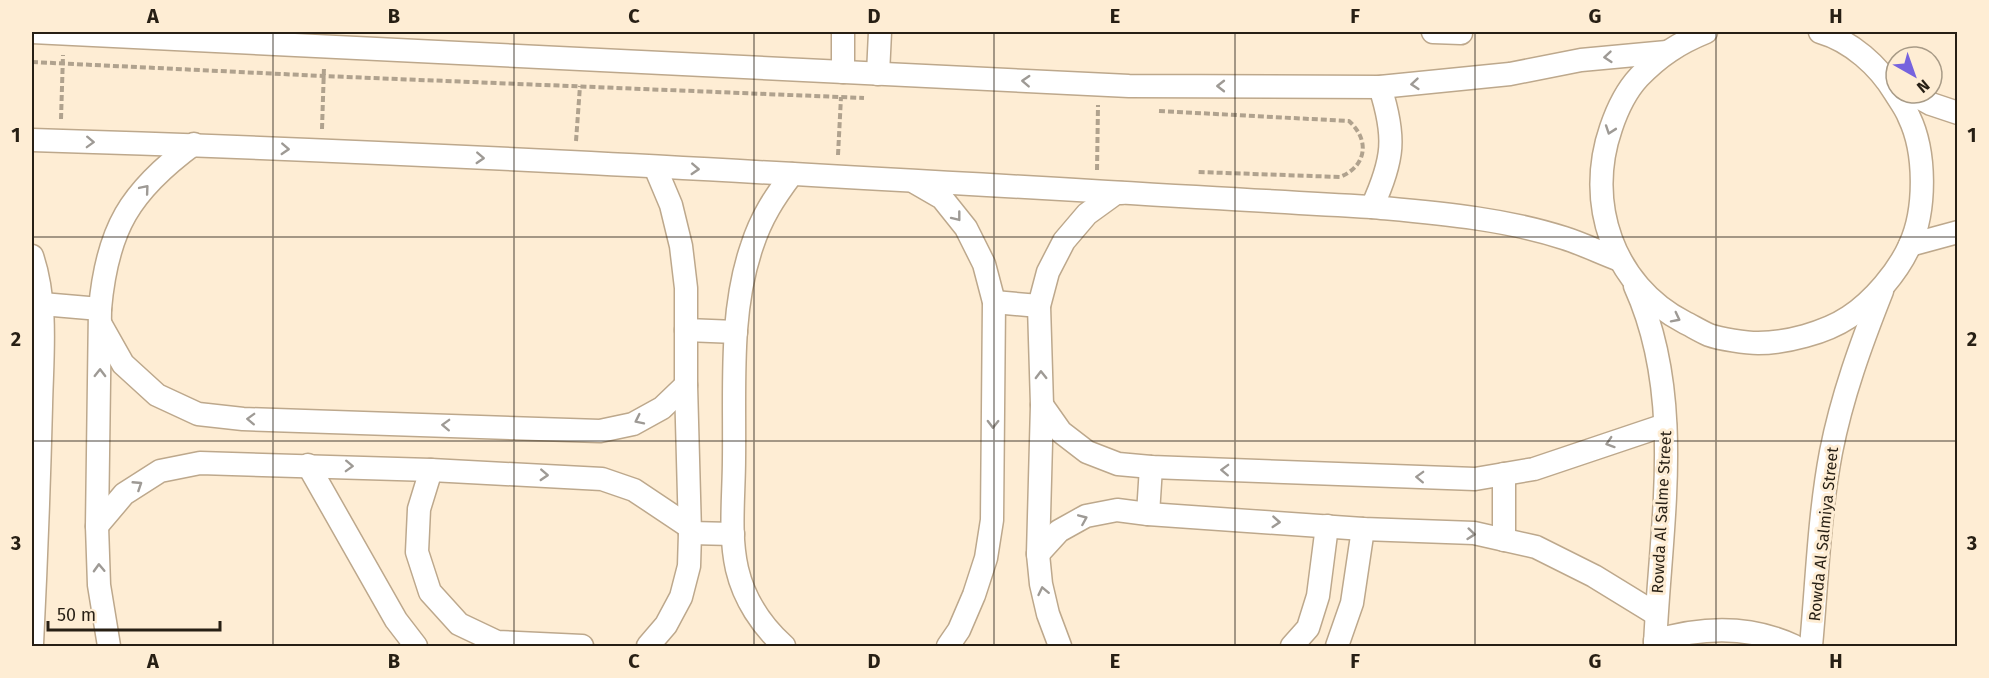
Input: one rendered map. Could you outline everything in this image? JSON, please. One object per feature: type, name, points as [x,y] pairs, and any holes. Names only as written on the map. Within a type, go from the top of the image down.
[{"type":"street","points":[[32,32],[263,37],[324,46],[1098,84],[1380,87],[1510,74],[1677,42],[1706,32]]},
{"type":"street","points":[[843,32],[843,72]]},
{"type":"street","points":[[878,74],[880,32]]},
{"type":"street","points":[[1433,32],[1461,33]]},
{"type":"street","points":[[1820,32],[1853,41],[1884,74]]},
{"type":"street","points":[[1677,42],[1638,78],[1617,111],[1604,147],[1600,186],[1605,224],[1620,260],[1632,280],[1667,313],[1710,335],[1757,343],[1805,337],[1848,317],[1884,286],[1910,245],[1921,202],[1921,159],[1910,117],[1904,105]]},
{"type":"street","points":[[1372,207],[1386,178],[1391,148],[1389,117],[1380,87]]},
{"type":"street","points":[[1934,105],[1958,113]]},
{"type":"street","points":[[32,140],[195,144],[655,167],[1372,207],[1441,213],[1503,223],[1564,238],[1620,260]]},
{"type":"street","points":[[109,646],[99,585],[98,526],[100,317],[103,276],[111,244],[125,214],[144,188],[167,164],[195,144]]},
{"type":"street","points":[[648,646],[666,625],[681,597],[689,566],[686,288],[681,246],[671,205],[655,167]]},
{"type":"street","points":[[784,646],[769,632],[749,603],[737,569],[733,534],[736,332],[741,288],[752,246],[769,205],[792,174]]},
{"type":"street","points":[[912,181],[942,198],[966,228],[984,264],[994,302],[992,520],[986,558],[974,595],[948,646]]},
{"type":"street","points":[[1060,646],[1045,604],[1038,554],[1042,405],[1039,306],[1048,272],[1064,241],[1087,214],[1116,193],[1147,194]]},
{"type":"street","points":[[1910,245],[1958,232]]},
{"type":"street","points":[[32,256],[42,304],[37,361],[32,644]]},
{"type":"street","name":"Rowda Al Salme Street","points":[[1632,280],[1644,305],[1654,345],[1665,425],[1665,488],[1655,644]]},
{"type":"street","name":"Rowda Al Salmiya Street","points":[[1811,646],[1824,497],[1831,453],[1840,410],[1853,368],[1884,286]]},
{"type":"street","points":[[994,302],[1039,306]]},
{"type":"street","points":[[42,304],[100,317]]},
{"type":"street","points":[[100,317],[123,364],[157,395],[198,414],[243,419],[600,431],[633,424],[662,408],[686,385]]},
{"type":"street","points":[[686,330],[736,332]]},
{"type":"street","points":[[1042,405],[1061,432],[1087,452],[1118,464],[1475,479],[1534,469],[1665,425]]},
{"type":"street","points":[[98,526],[124,494],[160,471],[200,463],[308,465],[602,479],[634,490],[689,530],[733,534]]},
{"type":"street","points":[[308,465],[396,620],[416,646]]},
{"type":"street","points":[[1148,514],[1151,467]]},
{"type":"street","points":[[431,470],[419,509],[417,552],[430,592],[459,624],[497,642],[582,646]]},
{"type":"street","points":[[1504,474],[1504,540]]},
{"type":"street","points":[[1038,554],[1059,531],[1086,516],[1117,510],[1363,529],[1474,533],[1536,547],[1594,576],[1656,614]]},
{"type":"street","points":[[1292,646],[1308,628],[1318,596],[1328,526]]},
{"type":"street","points":[[1337,646],[1352,603],[1363,529]]},
{"type":"street","points":[[1655,644],[1677,634],[1723,629],[1769,637],[1794,646]]},
{"type":"path","points":[[60,141],[63,34]]},
{"type":"path","points":[[321,151],[324,46]]},
{"type":"path","points":[[575,163],[582,59]]},
{"type":"path","points":[[32,62],[864,98]]},
{"type":"path","points":[[837,177],[843,72]]},
{"type":"path","points":[[1097,192],[1098,84]]},
{"type":"path","points":[[1098,108],[1110,108]]},
{"type":"path","points":[[1158,111],[1349,121],[1361,136],[1362,154],[1354,169],[1340,177]]}]
